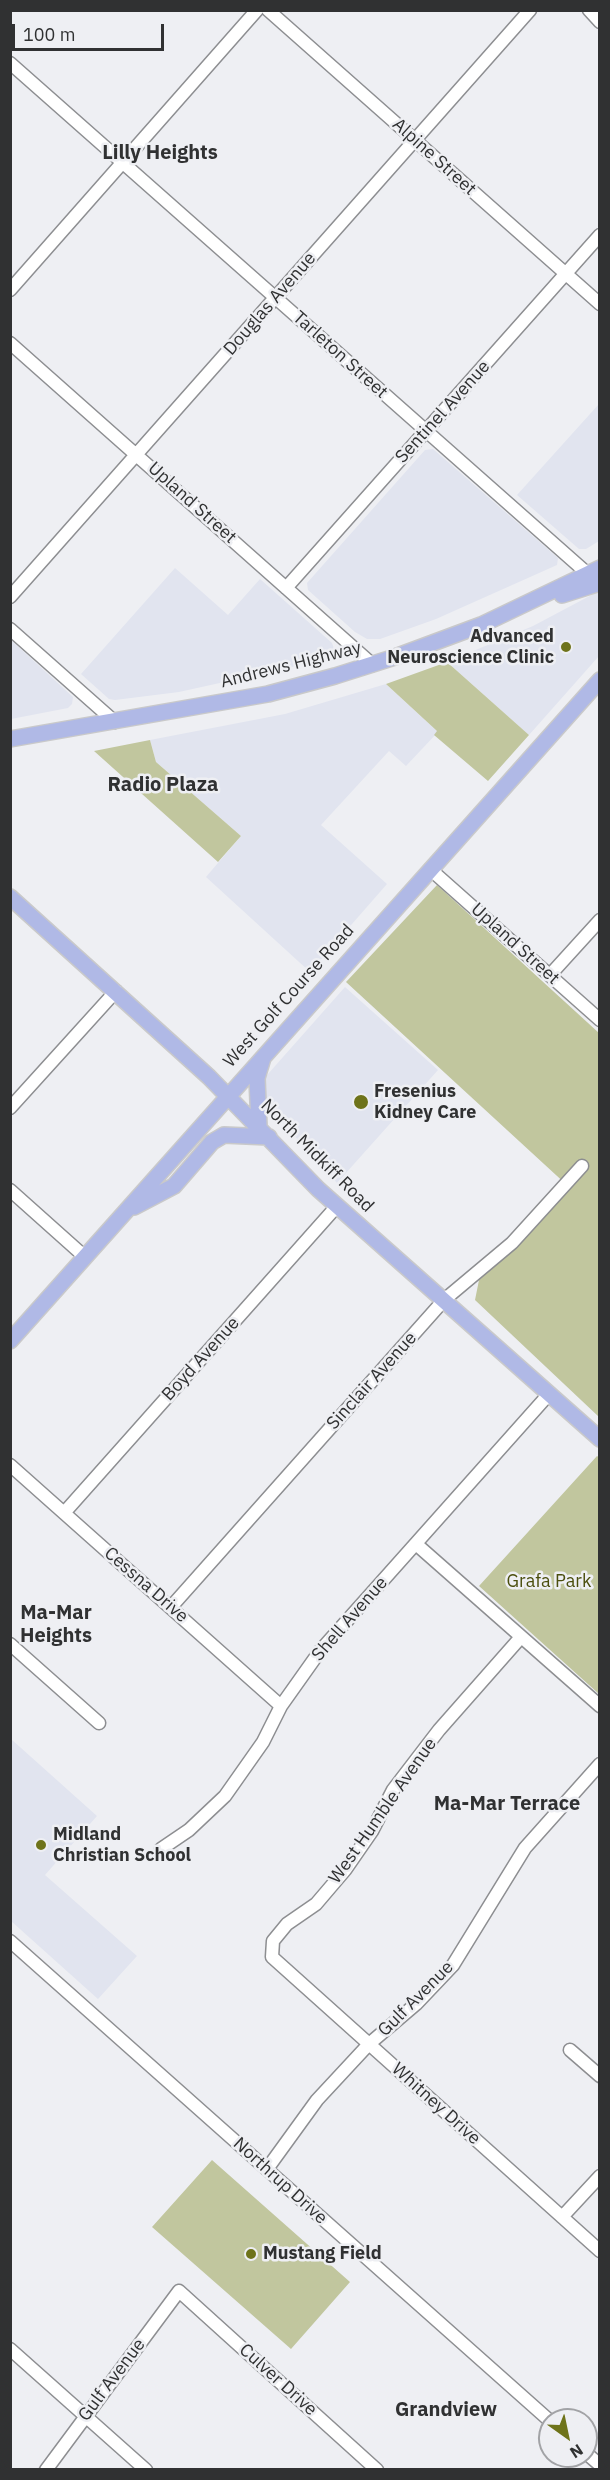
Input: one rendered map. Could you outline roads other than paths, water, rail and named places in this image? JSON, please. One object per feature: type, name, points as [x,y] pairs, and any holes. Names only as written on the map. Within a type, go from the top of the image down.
[{"type":"main road","name":"Andrews Highway","points":[[10,739],[268,694],[373,664],[439,642],[532,602],[590,588],[596,575]]},
{"type":"main road","name":"West Golf Course Road","points":[[10,1341],[228,1094],[600,680]]},
{"type":"main road","name":"North Midkiff Road","points":[[10,897],[228,1094],[318,1189],[600,1439]]},
{"type":"main road","points":[[123,1213],[174,1186],[212,1142],[224,1135],[264,1131],[257,1078],[265,1053]]},
{"type":"street","points":[[10,290],[257,10]]},
{"type":"street","name":"Alpine Street","points":[[268,10],[600,304]]},
{"type":"street","name":"Douglas Avenue","points":[[10,597],[530,10]]},
{"type":"street","points":[[590,10],[600,22]]},
{"type":"street","name":"Tarleton Street","points":[[10,63],[426,431],[596,575]]},
{"type":"street","name":"Sentinel Avenue","points":[[286,588],[600,235]]},
{"type":"street","name":"Upland Street","points":[[10,343],[373,664]]},
{"type":"street","points":[[10,629],[115,722]]},
{"type":"street","name":"Upland Street","points":[[430,869],[600,1020]]},
{"type":"street","points":[[550,975],[600,920]]},
{"type":"street","points":[[10,1108],[116,991]]},
{"type":"street","name":"Sinclair Avenue","points":[[171,1607],[444,1300],[512,1243],[582,1166]]},
{"type":"street","points":[[10,1190],[85,1257]]},
{"type":"street","name":"Boyd Avenue","points":[[64,1513],[338,1206]]},
{"type":"street","name":"Shell Avenue","points":[[161,1849],[189,1830],[225,1796],[263,1742],[281,1706],[320,1651],[549,1394]]},
{"type":"street","name":"Cessna Drive","points":[[10,1465],[281,1706]]},
{"type":"street","points":[[416,1544],[600,1706]]},
{"type":"street","name":"West Humble Avenue","points":[[272,1957],[273,1941],[287,1924],[316,1904],[345,1870],[372,1831],[393,1790],[439,1730],[521,1637]]},
{"type":"street","points":[[10,1644],[99,1723]]},
{"type":"street","name":"Gulf Avenue","points":[[267,2169],[316,2100],[369,2044],[416,2004],[453,1965],[525,1848],[600,1764]]},
{"type":"street","name":"Northrup Drive","points":[[10,1941],[538,2410]]},
{"type":"street","name":"Whitney Drive","points":[[272,1957],[600,2251]]},
{"type":"street","points":[[570,2050],[600,2076]]},
{"type":"street","points":[[562,2217],[600,2176]]},
{"type":"street","name":"Gulf Avenue","points":[[46,2469],[179,2291]]},
{"type":"street","name":"Culver Drive","points":[[179,2291],[377,2469]]},
{"type":"street","points":[[10,2349],[146,2469]]},
{"type":"place","name":"Advanced Neuroscience Clinic","points":[[566,647]]},
{"type":"place","name":"Fresenius Kidney Care","points":[[361,1102]]},
{"type":"place","name":"Midland Christian School","points":[[41,1845]]},
{"type":"place","name":"Mustang Field","points":[[251,2254]]},
{"type":"district","name":"Lilly Heights","points":[[160,153]]},
{"type":"district","name":"Radio Plaza","points":[[163,785]]},
{"type":"district","name":"Ma-Mar Heights","points":[[56,1624]]},
{"type":"district","name":"Ma-Mar Terrace","points":[[507,1804]]},
{"type":"district","name":"Grandview","points":[[446,2410]]},
{"type":"park label","name":"Grafa Park","points":[[549,1582]]}]
